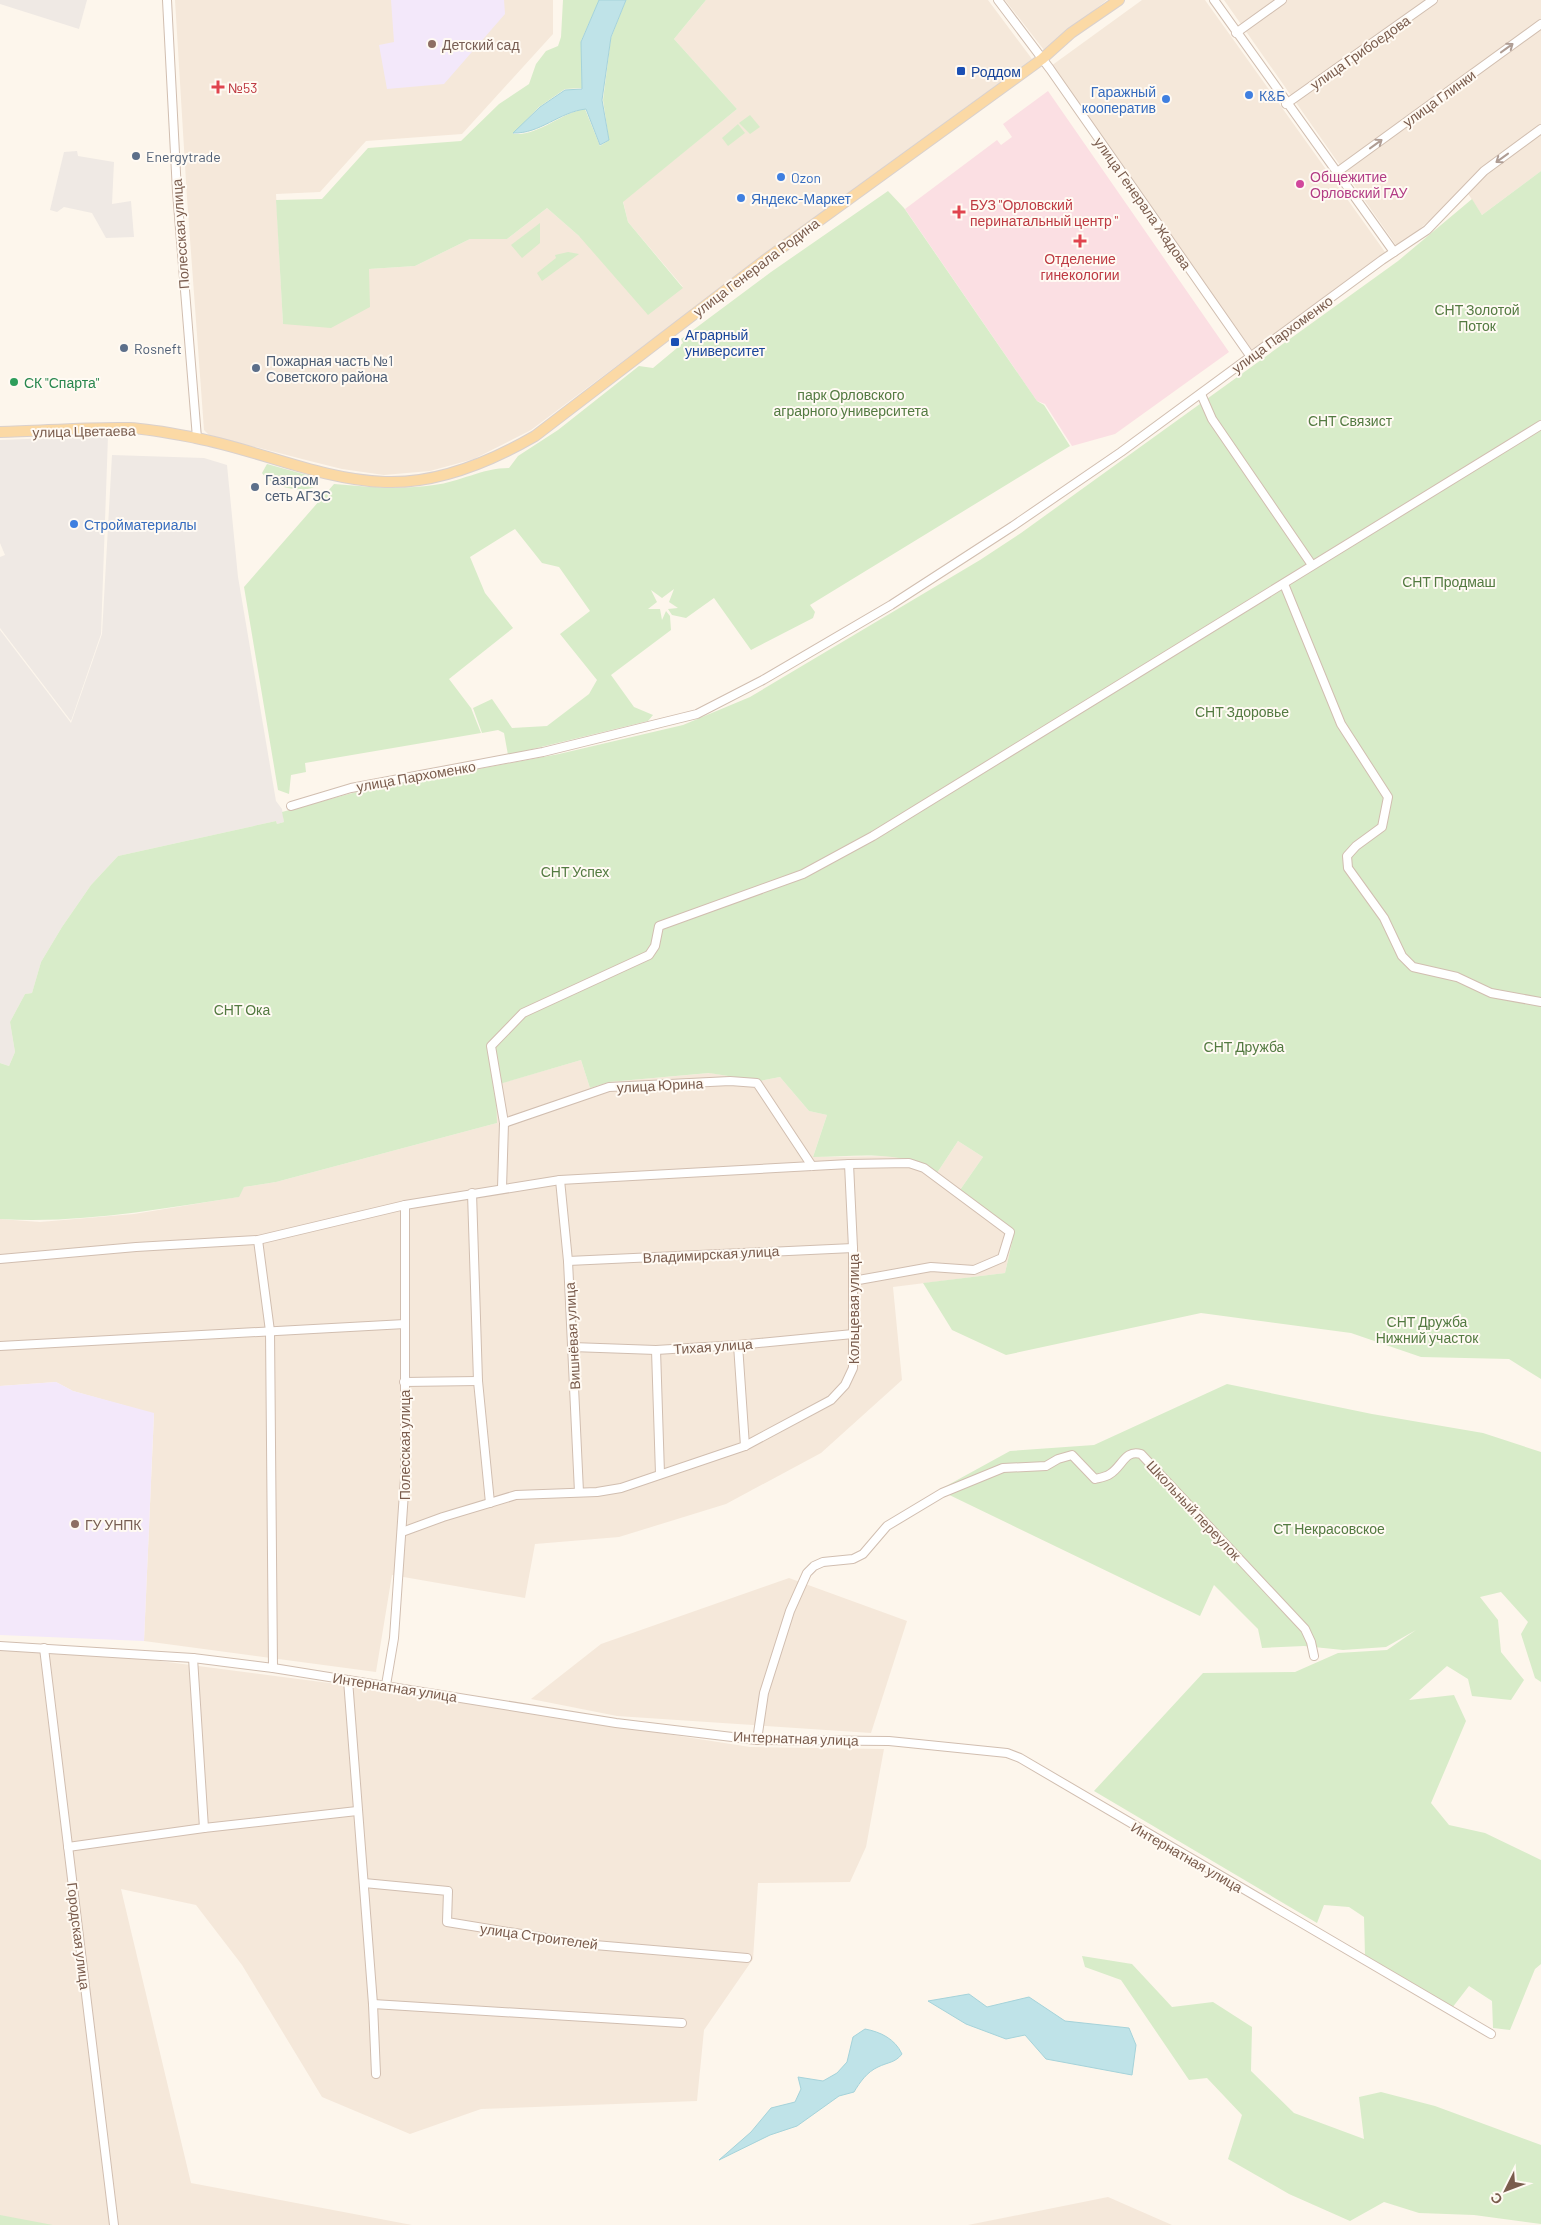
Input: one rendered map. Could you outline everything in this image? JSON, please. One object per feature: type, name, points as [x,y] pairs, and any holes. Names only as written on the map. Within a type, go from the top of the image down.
[{"type":"main road","name":"улица Генерала Родина","points":[[197,438],[336,475],[385,482],[432,478],[501,456],[535,436],[765,260],[1042,59],[1071,33],[1119,0]]},
{"type":"main road","name":"улица Цветаева","points":[[0,432],[130,428],[197,438]]},
{"type":"street","name":"Полесская улица","points":[[167,0],[177,192],[197,438]]},
{"type":"street","name":"улица Генерала Жадова","points":[[998,0],[1042,59],[1251,357]]},
{"type":"street","points":[[1214,0],[1286,104],[1394,252]]},
{"type":"street","points":[[1236,33],[1282,0]]},
{"type":"street","name":"улица Грибоедова","points":[[1286,104],[1433,0]]},
{"type":"street","name":"улица Глинки","points":[[1336,172],[1541,24]]},
{"type":"street","name":"улица Пархоменко","points":[[291,806],[351,788],[543,752],[697,714],[763,680],[883,610],[1013,526],[1201,394],[1394,252],[1427,230],[1484,171],[1541,129]]},
{"type":"street","points":[[1201,394],[1212,419],[1312,565]]},
{"type":"street","points":[[502,1188],[504,1123],[492,1046],[523,1012],[649,955],[655,946],[659,926],[803,874],[873,836],[1541,425]]},
{"type":"street","points":[[1284,584],[1341,724],[1388,796],[1382,827],[1356,846],[1347,856],[1348,868],[1384,918],[1402,956],[1413,968],[1457,977],[1491,993],[1541,1002]]},
{"type":"street","name":"улица Юрина","points":[[504,1123],[609,1087],[730,1081],[757,1083],[812,1166]]},
{"type":"street","points":[[0,1258],[136,1247],[258,1240],[404,1205],[560,1180],[849,1164],[909,1163],[924,1168],[1010,1232],[1002,1258],[974,1270],[931,1267],[853,1281]]},
{"type":"street","name":"Кольцевая улица","points":[[402,1532],[516,1495],[621,1488],[745,1446],[831,1400],[838,1394],[853,1368],[853,1248],[849,1164]]},
{"type":"street","name":"Вишнёвая улица","points":[[560,1180],[568,1261],[579,1492]]},
{"type":"street","points":[[472,1193],[478,1381],[490,1503]]},
{"type":"street","name":"Полесская улица","points":[[386,1685],[394,1638],[405,1478],[404,1205]]},
{"type":"street","points":[[258,1240],[270,1331],[273,1668]]},
{"type":"street","name":"Владимирская улица","points":[[568,1261],[853,1248]]},
{"type":"street","points":[[0,1346],[405,1324]]},
{"type":"street","name":"Тихая улица","points":[[572,1347],[656,1350],[738,1345],[853,1334]]},
{"type":"street","points":[[738,1345],[745,1446]]},
{"type":"street","points":[[656,1350],[660,1474]]},
{"type":"street","points":[[404,1382],[478,1381]]},
{"type":"street","name":"Школьный переулок","points":[[757,1740],[764,1692],[790,1610],[807,1573],[814,1566],[823,1562],[853,1559],[863,1554],[887,1526],[942,1493],[1003,1468],[1046,1466],[1058,1459],[1072,1456],[1094,1479],[1110,1475],[1130,1454],[1135,1452],[1141,1454],[1305,1629],[1311,1642],[1314,1656]]},
{"type":"street","name":"Интернатная улица","points":[[0,1646],[193,1658],[386,1685],[616,1723],[757,1740],[889,1741],[1007,1753],[1020,1758],[1491,2034]]},
{"type":"street","name":"Городская улица","points":[[44,1648],[114,2225]]},
{"type":"street","points":[[193,1658],[204,1828]]},
{"type":"street","points":[[348,1680],[373,2004],[376,2074]]},
{"type":"street","points":[[68,1847],[204,1828],[357,1811]]},
{"type":"street","name":"улица Строителей","points":[[364,1883],[448,1891],[447,1922],[583,1944],[747,1958]]},
{"type":"street","points":[[373,2004],[682,2023]]},
{"type":"shaded area","points":[[0,0],[87,0],[79,29],[0,4]]},
{"type":"shaded area","points":[[175,0],[553,0],[553,34],[462,134],[366,141],[320,192],[276,194],[283,324],[369,269],[415,266],[470,239],[507,239],[547,208],[579,236],[683,287],[628,222],[623,201],[737,109],[674,39],[706,0],[988,0],[1032,59],[846,194],[531,430],[474,459],[430,471],[384,475],[342,469],[302,459],[209,435],[204,430]]},
{"type":"shaded area","name":"Детский сад","points":[[391,0],[504,0],[505,14],[444,84],[387,89],[379,45],[394,42]]},
{"type":"shaded area","points":[[1005,0],[1107,0],[1044,50]]},
{"type":"shaded area","points":[[1142,0],[1205,0],[1385,252],[1252,350],[1051,66]]},
{"type":"shaded area","points":[[1224,0],[1541,0],[1541,171],[1482,215],[1465,189],[1398,248]]},
{"type":"shaded area","points":[[1048,91],[1229,352],[1115,434],[1072,446],[1045,404],[1037,401],[905,209],[997,140],[1001,145],[1012,137],[1003,124]]},
{"type":"shaded area","points":[[77,151],[78,156],[114,162],[112,204],[131,201],[134,237],[106,238],[92,213],[64,207],[57,212],[50,210],[64,152]]},
{"type":"shaded area","points":[[108,436],[101,634],[71,721],[0,628],[0,557],[5,555],[0,543],[0,440]]},
{"type":"shaded area","points":[[112,455],[204,458],[227,465],[238,577],[276,801],[282,809],[284,822],[277,824],[276,821],[118,856],[91,885],[41,962],[32,993],[25,994],[10,1022],[15,1052],[9,1066],[0,1063],[0,630],[71,723],[102,634]]},
{"type":"shaded area","points":[[581,1060],[590,1088],[609,1082],[710,1073],[760,1081],[780,1077],[809,1111],[827,1115],[813,1157],[899,1156],[924,1164],[937,1173],[958,1141],[983,1157],[960,1190],[1014,1233],[1005,1273],[893,1287],[902,1380],[821,1453],[726,1504],[619,1537],[535,1544],[525,1598],[392,1575],[376,1672],[144,1641],[154,1414],[73,1391],[56,1382],[0,1386],[0,1219],[40,1222],[134,1214],[238,1197],[244,1187],[276,1182],[497,1123],[495,1085]]},
{"type":"shaded area","name":"ГУ УНПК","points":[[56,1382],[73,1391],[154,1413],[144,1641],[0,1635],[0,1386]]},
{"type":"shaded area","points":[[789,1578],[907,1621],[871,1733],[617,1716],[531,1699],[601,1644]]},
{"type":"shaded area","points":[[24,1650],[129,1657],[391,1691],[750,1747],[884,1749],[866,1847],[850,1882],[758,1883],[753,1959],[704,2030],[697,2101],[481,2109],[410,2134],[322,2097],[242,1965],[196,1905],[121,1889],[191,2183],[412,2225],[0,2225],[0,1651]]},
{"type":"shaded area","points":[[1108,2197],[1172,2225],[968,2225]]},
{"type":"green space","points":[[563,0],[599,0],[581,41],[582,88],[565,89],[539,107],[513,134],[532,132],[576,111],[585,109],[600,146],[609,140],[603,100],[611,38],[626,0],[706,0],[674,39],[737,109],[623,202],[628,222],[683,288],[648,315],[579,236],[547,208],[507,239],[470,239],[415,266],[369,269],[370,307],[331,328],[283,324],[276,200],[322,199],[368,148],[461,141],[499,104],[529,84],[536,64],[546,51],[558,46],[561,37]]},
{"type":"green space","points":[[750,115],[760,127],[750,134],[739,123]]},
{"type":"green space","points":[[738,124],[745,133],[728,146],[722,138]]},
{"type":"green space","points":[[1541,171],[1541,1379],[1509,1359],[1421,1357],[1351,1333],[1201,1313],[1006,1355],[952,1330],[923,1283],[1005,1273],[1014,1233],[960,1190],[983,1157],[958,1141],[937,1173],[923,1165],[893,1157],[861,1155],[813,1157],[827,1115],[809,1111],[780,1077],[760,1081],[709,1073],[609,1082],[590,1088],[581,1060],[496,1085],[497,1123],[276,1182],[244,1187],[239,1197],[149,1211],[90,1217],[30,1220],[0,1219],[0,1063],[9,1066],[15,1052],[10,1022],[25,994],[32,993],[41,962],[62,927],[91,885],[118,856],[276,821],[277,824],[284,822],[282,812],[360,791],[559,754],[683,725],[750,697],[980,560],[1021,533],[1398,261],[1472,199],[1482,215]]},
{"type":"green space","name":"парк Орловского аграрного университета","points":[[888,191],[904,208],[1037,401],[1044,405],[1070,446],[810,605],[815,612],[813,618],[751,650],[714,598],[686,618],[672,615],[668,609],[678,608],[669,602],[674,589],[662,598],[651,590],[657,602],[648,609],[660,609],[662,620],[666,611],[670,616],[671,630],[611,675],[634,707],[653,715],[648,721],[508,755],[504,733],[498,730],[482,733],[473,708],[492,699],[512,728],[547,726],[589,694],[597,680],[560,634],[590,611],[559,567],[542,563],[515,529],[470,557],[485,593],[513,628],[449,679],[471,708],[481,733],[305,763],[306,772],[291,775],[289,794],[278,790],[244,587],[334,484],[384,488],[421,487],[444,483],[490,470],[509,468],[518,456],[558,430],[639,366],[653,368],[683,343],[681,339],[771,272]]},
{"type":"green space","points":[[540,223],[540,243],[522,258],[511,245]]},
{"type":"green space","points":[[568,252],[579,254],[542,281],[537,273],[556,258],[555,255]]},
{"type":"green space","points":[[267,464],[318,478],[314,487],[308,489],[286,488],[272,482],[262,473]]},
{"type":"green space","name":"СТ Некрасовское","points":[[1227,1384],[1372,1414],[1483,1433],[1541,1452],[1541,1682],[1535,1678],[1521,1634],[1528,1622],[1501,1592],[1480,1597],[1498,1620],[1501,1652],[1524,1680],[1511,1700],[1472,1696],[1468,1679],[1447,1666],[1409,1700],[1454,1695],[1466,1721],[1431,1803],[1449,1825],[1485,1833],[1541,1860],[1541,1964],[1535,1969],[1510,2030],[1493,2028],[1492,2001],[1469,1986],[1452,2008],[1365,1956],[1364,1917],[1349,1907],[1324,1905],[1317,1923],[1094,1791],[1203,1673],[1295,1672],[1338,1653],[1387,1650],[1416,1630],[1386,1647],[1343,1650],[1304,1646],[1262,1648],[1258,1629],[1214,1585],[1200,1616],[939,1490],[1010,1451],[1094,1445]]},
{"type":"green space","points":[[1082,1956],[1132,1964],[1172,2007],[1213,2002],[1252,2027],[1251,2071],[1294,2113],[1364,2139],[1359,2097],[1381,2092],[1435,2106],[1541,2145],[1541,2224],[1474,2215],[1419,2213],[1384,2202],[1350,2221],[1289,2194],[1228,2159],[1242,2115],[1207,2078],[1189,2080],[1121,1980],[1085,1967]]},
{"type":"green space","points":[[0,2215],[53,2225],[0,2225]]},
{"type":"water","points":[[599,0],[626,0],[611,37],[602,100],[609,140],[600,145],[586,109],[567,114],[532,130],[513,133],[540,107],[565,90],[582,89],[581,42]]},
{"type":"water","points":[[969,1994],[987,2007],[1029,1997],[1065,2021],[1129,2028],[1136,2045],[1132,2075],[1046,2059],[1025,2035],[1006,2039],[966,2024],[928,2001]]},
{"type":"water","points":[[865,2029],[887,2037],[896,2044],[902,2054],[894,2061],[878,2067],[867,2074],[854,2092],[839,2096],[797,2126],[770,2135],[719,2160],[751,2132],[771,2108],[795,2102],[801,2089],[798,2077],[823,2081],[837,2073],[847,2062],[853,2037]]},
{"type":"place","name":"Детский сад","points":[[432,44]]},
{"type":"place","name":"Роддом","points":[[961,71]]},
{"type":"place","name":"№53","points":[[218,87]]},
{"type":"place","name":"К&Б","points":[[1249,95]]},
{"type":"place","name":"Гаражный кооператив","points":[[1166,99]]},
{"type":"place","name":"Energytrade","points":[[136,156]]},
{"type":"place","name":"Ozon","points":[[781,177]]},
{"type":"place","name":"Общежитие Орловский ГАУ","points":[[1300,184]]},
{"type":"place","name":"Яндекс-Маркет","points":[[741,198]]},
{"type":"place","name":"БУЗ \"Орловский перинатальный центр \"","points":[[959,212]]},
{"type":"place","name":"Отделение гинекологии","points":[[1080,241]]},
{"type":"place","name":"Аграрный университет","points":[[675,342]]},
{"type":"place","name":"Rosneft","points":[[124,348]]},
{"type":"place","name":"Пожарная часть №1 Советского района","points":[[256,368]]},
{"type":"place","name":"СК \"Спарта\"","points":[[14,382]]},
{"type":"place","name":"Газпром сеть АГЗС","points":[[255,487]]},
{"type":"place","name":"Стройматериалы","points":[[74,524]]},
{"type":"place","name":"ГУ УНПК","points":[[75,1524]]},
{"type":"park label","name":"СНТ Золотой Поток","points":[[1477,318]]},
{"type":"park label","name":"СНТ Связист","points":[[1350,420]]},
{"type":"park label","name":"СНТ Продмаш","points":[[1449,581]]},
{"type":"park label","name":"СНТ Здоровье","points":[[1242,711]]},
{"type":"park label","name":"СНТ Успех","points":[[575,871]]},
{"type":"park label","name":"СНТ Ока","points":[[242,1009]]},
{"type":"park label","name":"СНТ Дружба","points":[[1244,1046]]},
{"type":"park label","name":"СНТ Дружба Нижний участок","points":[[1427,1329]]}]
